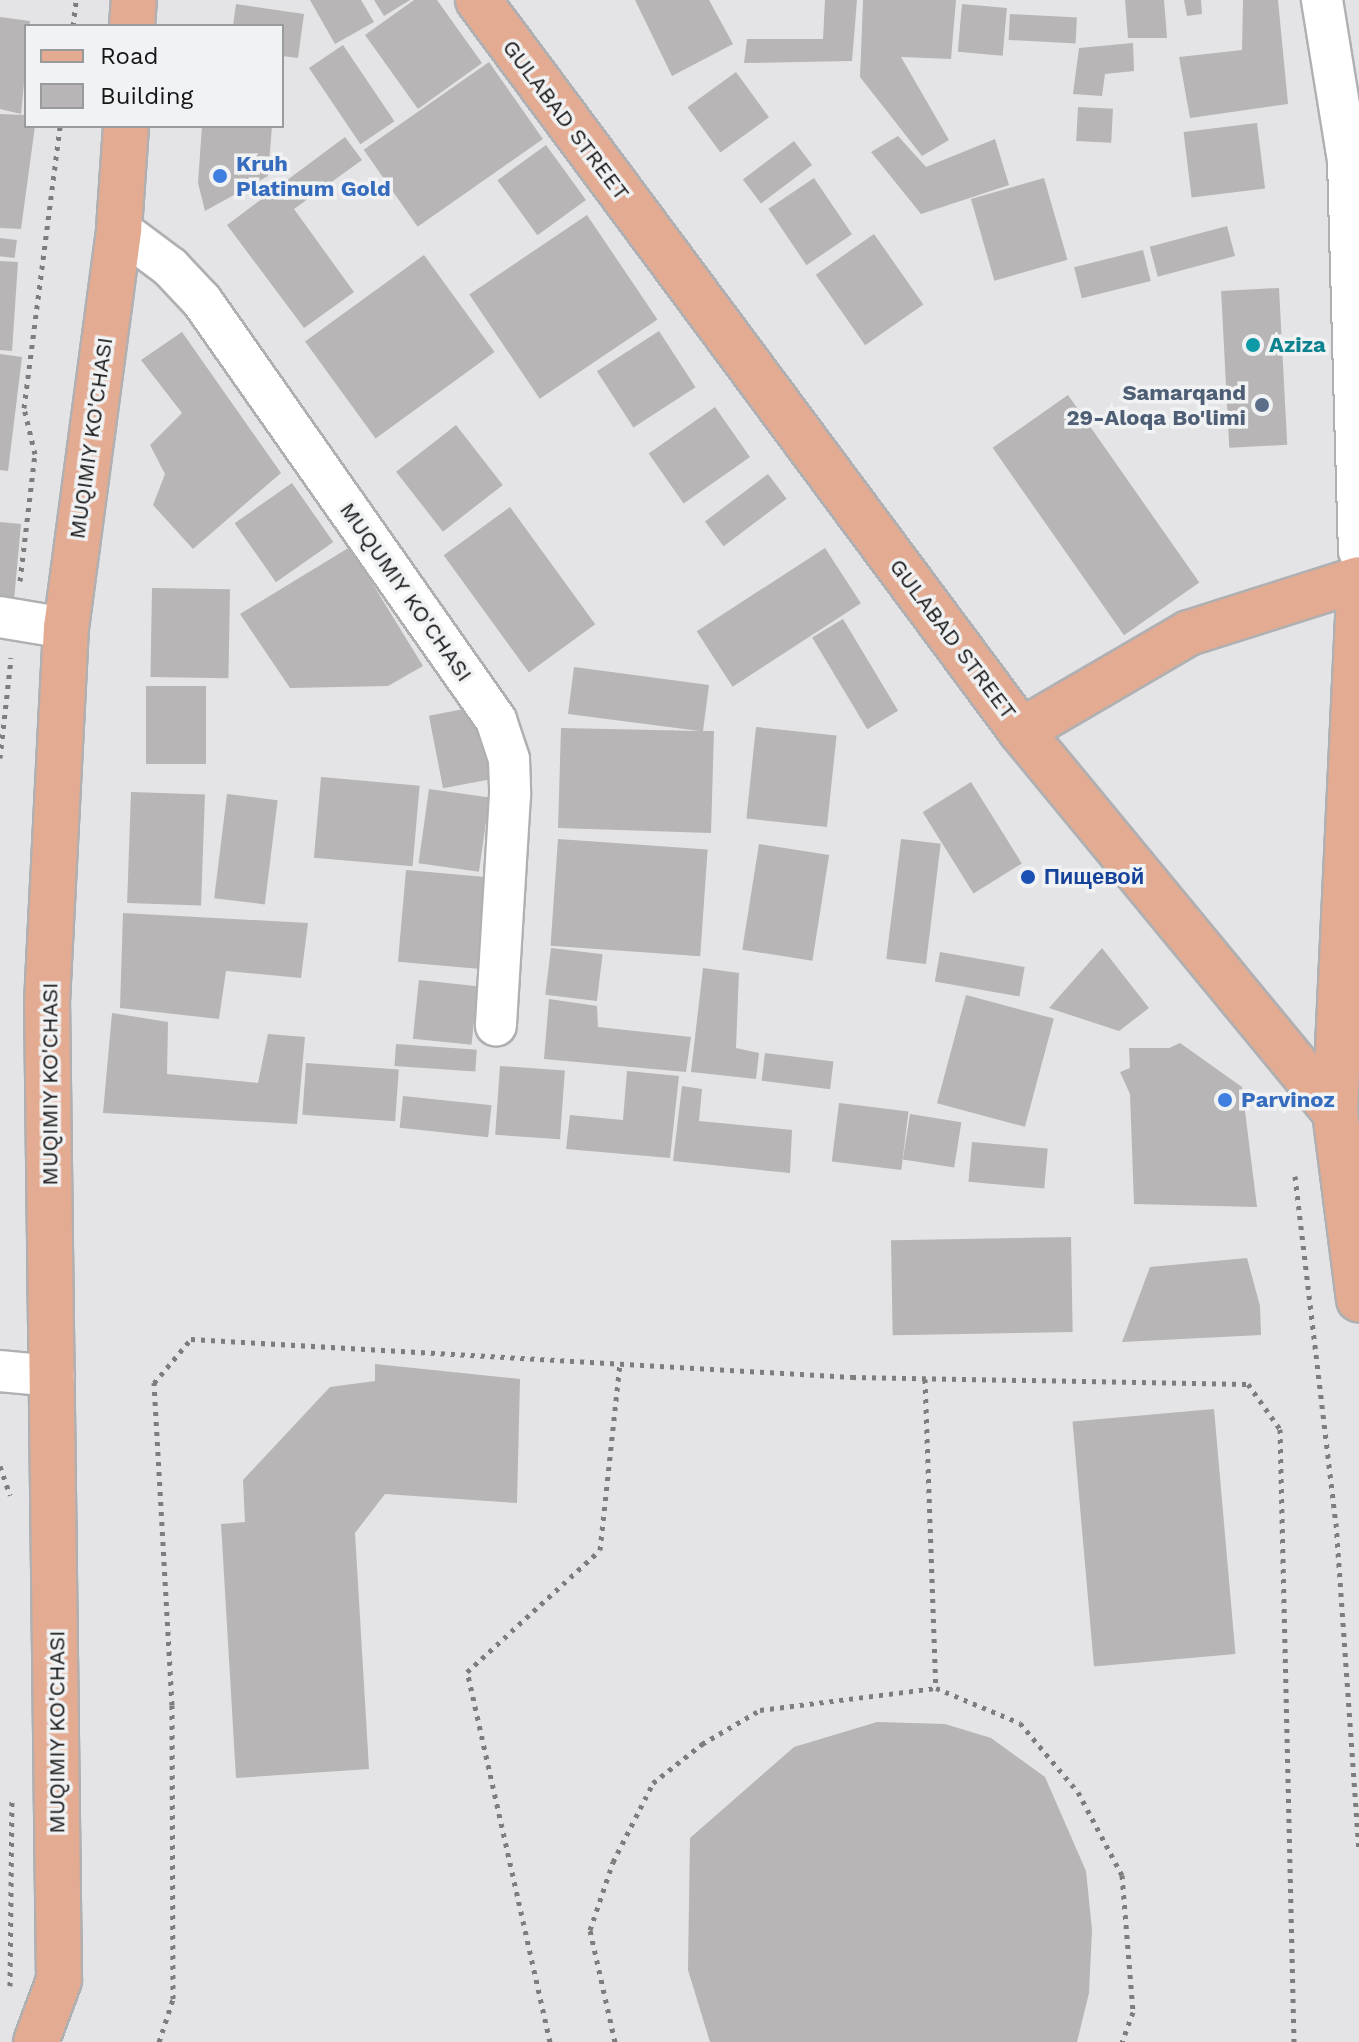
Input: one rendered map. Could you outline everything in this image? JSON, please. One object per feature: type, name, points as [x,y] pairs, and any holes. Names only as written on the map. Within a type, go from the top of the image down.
[{"type":"main road","points":[[132,24],[134,0]]},
{"type":"main road","name":"GULABAD STREET","points":[[485,3],[1021,731],[1344,1121]]},
{"type":"main road","name":"MUQIMIY KO'CHASI","points":[[36,2042],[59,1980],[54,1376],[47,1002],[66,628],[119,229],[126,128]]},
{"type":"main road","points":[[1021,731],[1189,633],[1359,579]]},
{"type":"main road","points":[[1359,596],[1344,1121],[1359,1299]]},
{"type":"street","points":[[1322,0],[1353,160],[1359,551]]},
{"type":"street","name":"MUQUMIY KO'CHASI","points":[[119,229],[170,267],[202,301],[496,720],[509,759],[510,795],[496,1026]]},
{"type":"street","points":[[8,618],[66,628]]},
{"type":"street","points":[[0,1371],[54,1376]]},
{"type":"path","points":[[73,24],[76,0]]},
{"type":"path","points":[[0,758],[8,618],[35,454],[24,408],[60,128]]},
{"type":"path","points":[[1295,1176],[1336,1523],[1359,1850]]},
{"type":"path","points":[[159,2042],[173,1999],[172,1720],[154,1383],[191,1339],[925,1379],[1248,1384],[1280,1429],[1294,2042]]},
{"type":"path","points":[[550,2042],[467,1672],[600,1550],[620,1364]]},
{"type":"path","points":[[925,1379],[936,1688]]},
{"type":"path","points":[[615,2042],[590,1930],[613,1862],[653,1783],[702,1744],[760,1710],[936,1688],[1020,1723],[1078,1792],[1122,1875],[1133,2012],[1122,2042]]},
{"type":"building","points":[[310,0],[361,0],[374,22],[335,44]]},
{"type":"building","points":[[374,0],[410,0],[384,16]]},
{"type":"building","points":[[414,0],[437,0],[482,63],[418,109],[365,35]]},
{"type":"building","points":[[635,0],[709,0],[733,44],[672,76]]},
{"type":"building","points":[[825,0],[857,0],[852,61],[744,63],[747,39],[823,39]]},
{"type":"building","points":[[863,0],[956,0],[951,59],[901,57],[949,140],[922,156],[860,77]]},
{"type":"building","points":[[1125,0],[1164,0],[1167,38],[1128,38]]},
{"type":"building","points":[[1184,0],[1201,0],[1202,14],[1187,16]]},
{"type":"building","points":[[1243,0],[1278,0],[1288,104],[1190,118],[1179,57],[1242,50]]},
{"type":"building","points":[[236,4],[304,14],[298,58],[284,56],[284,24],[233,24]]},
{"type":"building","points":[[962,4],[1007,8],[1003,56],[958,52]]},
{"type":"building","points":[[1010,14],[1077,18],[1076,43],[1009,40]]},
{"type":"building","points":[[0,17],[30,21],[30,24],[24,24],[21,114],[0,109]]},
{"type":"building","points":[[1133,43],[1134,71],[1105,74],[1102,96],[1073,94],[1079,48]]},
{"type":"building","points":[[343,45],[394,121],[360,144],[309,68]]},
{"type":"building","points":[[489,62],[543,139],[418,227],[364,150]]},
{"type":"building","points":[[736,72],[769,117],[720,153],[687,107]]},
{"type":"building","points":[[1078,107],[1113,109],[1111,143],[1076,141]]},
{"type":"building","points":[[0,114],[24,115],[24,128],[35,128],[21,229],[0,228]]},
{"type":"building","points":[[1257,123],[1265,189],[1192,198],[1184,132]]},
{"type":"building","points":[[202,128],[272,128],[268,176],[205,211],[198,183]]},
{"type":"building","points":[[898,136],[926,167],[995,139],[1009,185],[921,214],[871,152]]},
{"type":"building","points":[[345,137],[362,160],[294,209],[354,292],[304,328],[227,225]]},
{"type":"building","points":[[794,141],[812,165],[761,203],[743,180]]},
{"type":"building","points":[[546,145],[586,200],[537,235],[497,180]]},
{"type":"building","points":[[814,178],[852,234],[806,265],[768,209]]},
{"type":"building","points":[[1044,178],[1067,260],[994,281],[971,199]]},
{"type":"building","points":[[587,215],[657,319],[540,399],[469,294]]},
{"type":"building","points":[[1227,226],[1235,256],[1158,277],[1150,247]]},
{"type":"building","points":[[874,234],[923,304],[865,345],[816,275]]},
{"type":"building","points":[[0,238],[17,240],[15,258],[0,256]]},
{"type":"building","points":[[1143,250],[1151,281],[1082,298],[1074,267]]},
{"type":"building","points":[[424,255],[495,352],[376,438],[305,341]]},
{"type":"building","points":[[0,261],[18,262],[12,351],[0,350]]},
{"type":"building","name":"Aziza","points":[[1279,288],[1287,445],[1229,448],[1221,291]]},
{"type":"building","points":[[659,331],[695,387],[633,427],[597,371]]},
{"type":"building","points":[[182,332],[281,473],[193,549],[153,505],[165,474],[150,445],[182,413],[141,360]]},
{"type":"building","points":[[0,354],[22,357],[8,471],[0,470]]},
{"type":"building","points":[[1068,395],[1199,583],[1124,635],[993,448]]},
{"type":"building","points":[[715,407],[750,457],[684,503],[649,453]]},
{"type":"building","points":[[456,425],[503,485],[443,532],[396,472]]},
{"type":"building","points":[[768,474],[787,499],[724,546],[705,522]]},
{"type":"building","points":[[292,483],[333,542],[276,582],[235,523]]},
{"type":"building","points":[[510,507],[595,624],[529,673],[444,555]]},
{"type":"building","points":[[0,522],[21,524],[14,600],[0,598]]},
{"type":"building","points":[[350,547],[423,666],[388,686],[290,688],[240,614]]},
{"type":"building","points":[[825,548],[861,603],[733,687],[697,631]]},
{"type":"building","points":[[152,588],[230,589],[228,678],[150,677]]},
{"type":"building","points":[[843,619],[898,711],[867,729],[812,638]]},
{"type":"building","points":[[574,667],[709,685],[703,731],[714,731],[711,833],[558,828],[561,728],[700,731],[568,714]]},
{"type":"building","points":[[146,686],[206,686],[206,764],[146,764]]},
{"type":"building","points":[[479,706],[493,779],[443,788],[429,716]]},
{"type":"building","points":[[756,727],[837,735],[827,827],[746,818]]},
{"type":"building","points":[[321,777],[420,786],[413,866],[314,858]]},
{"type":"building","points":[[971,782],[1022,863],[974,894],[923,812]]},
{"type":"building","points":[[429,789],[489,797],[479,872],[419,863]]},
{"type":"building","points":[[131,792],[205,795],[201,906],[127,903]]},
{"type":"building","points":[[227,794],[278,800],[265,904],[214,898]]},
{"type":"building","points":[[558,839],[708,849],[700,956],[551,946]]},
{"type":"building","points":[[901,839],[941,844],[926,964],[886,959]]},
{"type":"building","points":[[759,844],[829,855],[812,961],[742,950]]},
{"type":"building","points":[[406,870],[492,877],[484,969],[398,962]]},
{"type":"building","points":[[123,913],[308,923],[301,978],[226,971],[219,1019],[120,1008]]},
{"type":"building","points":[[551,948],[603,954],[597,1001],[545,995]]},
{"type":"building","points":[[1102,948],[1149,1008],[1119,1031],[1049,1008]]},
{"type":"building","points":[[940,952],[1025,967],[1019,996],[935,982]]},
{"type":"building","points":[[703,968],[739,973],[736,1048],[759,1053],[756,1079],[691,1072]]},
{"type":"building","points":[[419,980],[478,986],[472,1045],[413,1039]]},
{"type":"building","points":[[966,995],[1054,1019],[1025,1127],[937,1103]]},
{"type":"building","points":[[549,999],[597,1006],[598,1027],[691,1037],[686,1072],[544,1059]]},
{"type":"building","points":[[112,1013],[168,1022],[167,1074],[258,1083],[268,1034],[305,1037],[297,1124],[103,1113]]},
{"type":"building","points":[[1180,1043],[1242,1087],[1257,1207],[1134,1204],[1130,1094],[1120,1072],[1130,1068],[1129,1048],[1169,1048]]},
{"type":"building","points":[[396,1044],[477,1050],[475,1072],[394,1066]]},
{"type":"building","points":[[765,1053],[833,1061],[830,1089],[762,1081]]},
{"type":"building","points":[[306,1063],[399,1069],[395,1121],[302,1115]]},
{"type":"building","points":[[500,1066],[565,1071],[560,1139],[495,1135]]},
{"type":"building","points":[[627,1071],[679,1076],[670,1158],[566,1149],[570,1115],[623,1120]]},
{"type":"building","points":[[682,1086],[702,1089],[699,1121],[792,1130],[790,1173],[673,1161]]},
{"type":"building","points":[[403,1096],[492,1105],[488,1137],[400,1128]]},
{"type":"building","points":[[839,1103],[908,1112],[901,1170],[832,1162]]},
{"type":"building","points":[[910,1114],[961,1122],[954,1168],[903,1159]]},
{"type":"building","points":[[972,1142],[1048,1149],[1044,1188],[969,1182]]},
{"type":"building","points":[[1071,1237],[1073,1332],[893,1335],[891,1240]]},
{"type":"building","points":[[1247,1258],[1260,1306],[1261,1335],[1122,1342],[1150,1267]]},
{"type":"building","points":[[375,1364],[520,1379],[517,1503],[385,1494],[355,1533],[369,1769],[236,1778],[221,1524],[245,1522],[243,1480],[330,1387],[375,1381]]},
{"type":"building","points":[[1214,1409],[1235,1654],[1094,1666],[1073,1421]]},
{"type":"building","points":[[877,1722],[945,1724],[991,1738],[1045,1777],[1086,1871],[1092,1930],[1089,1993],[1077,2042],[710,2042],[688,1970],[690,1838],[794,1747]]},
{"type":"place","name":"Kruh Platinum Gold","points":[[220,176]]},
{"type":"place","name":"Aziza","points":[[1253,345]]},
{"type":"place","name":"Samarqand 29-Aloqa Bo'limi","points":[[1262,405]]},
{"type":"place","name":"Пищевой","points":[[1028,877]]},
{"type":"place","name":"Parvinoz","points":[[1225,1100]]}]
